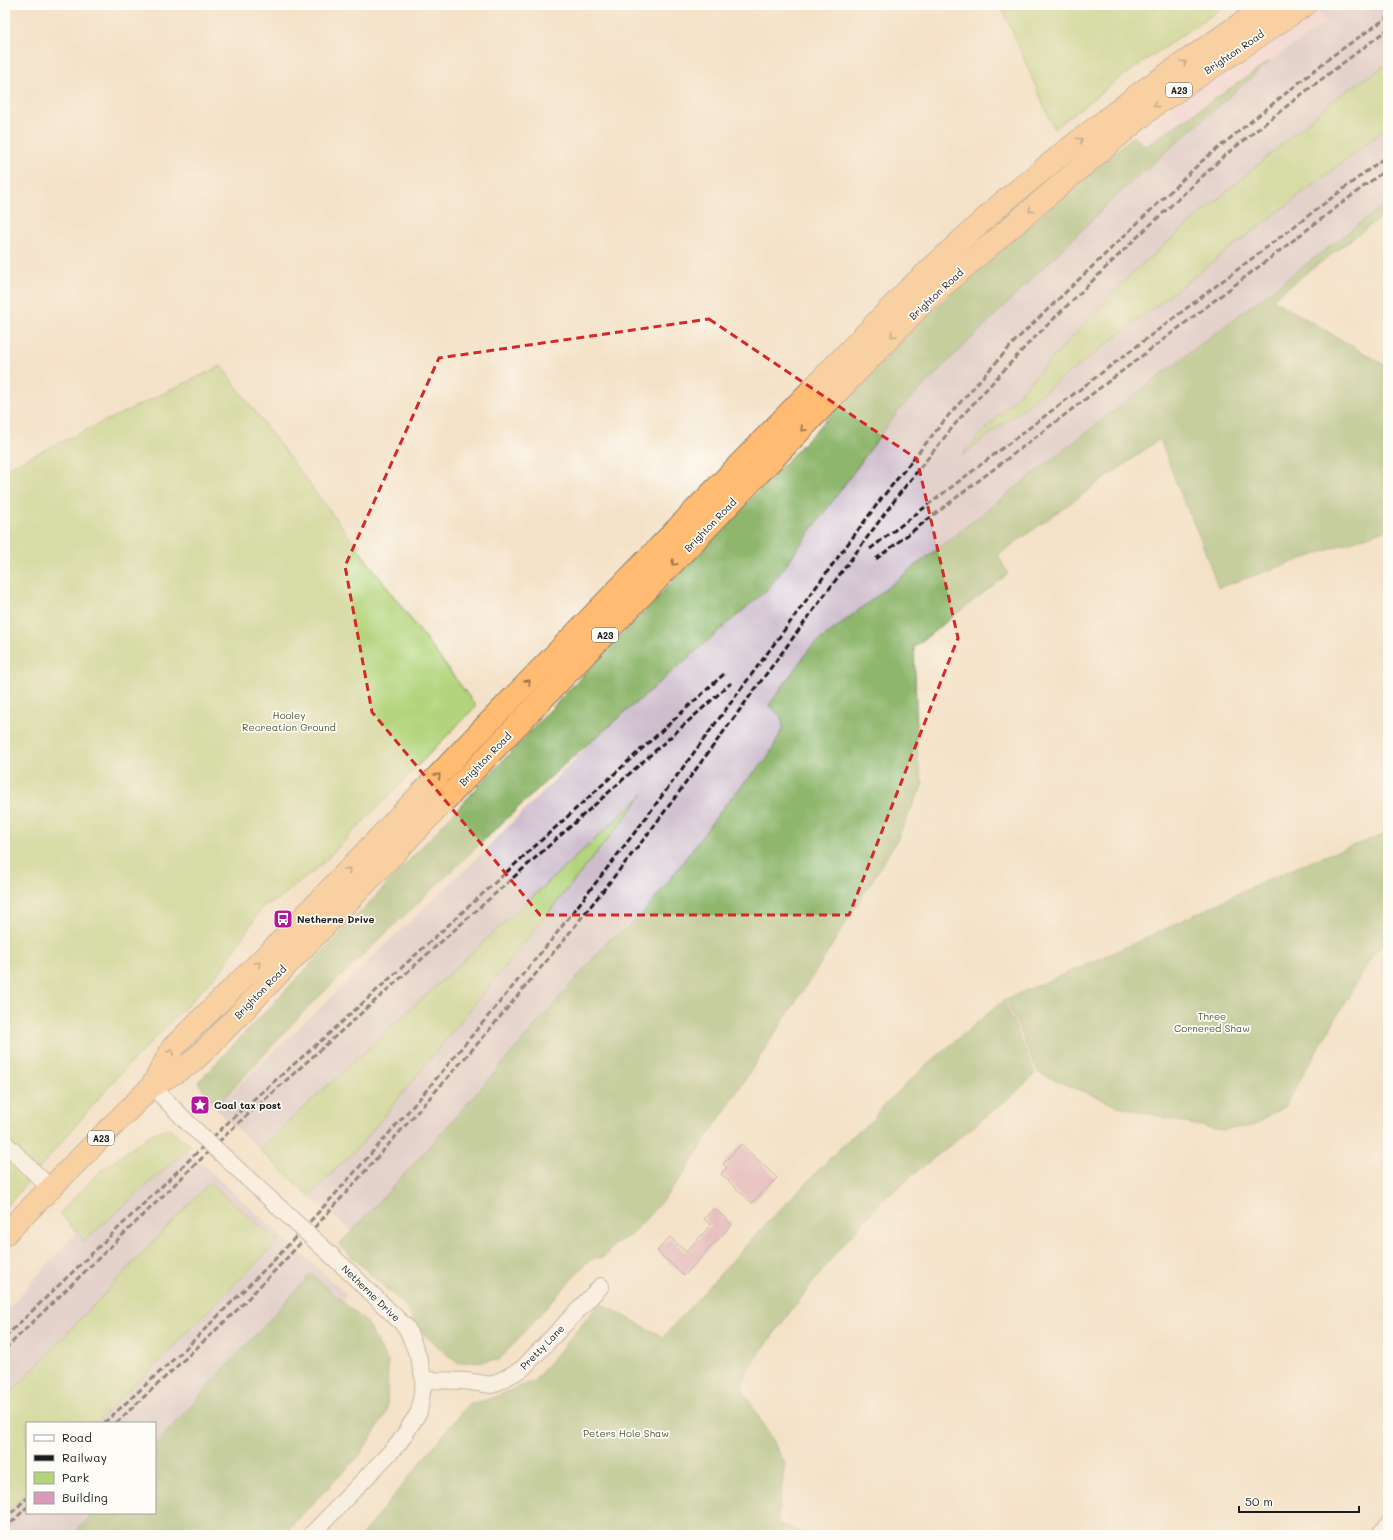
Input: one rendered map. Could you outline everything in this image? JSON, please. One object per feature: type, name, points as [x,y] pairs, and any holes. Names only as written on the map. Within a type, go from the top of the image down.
[{"type":"highway","name":"Brighton Road","points":[[152,1086],[174,1047],[277,945],[464,749],[909,289],[1001,204],[1062,154],[1143,91],[1268,5]]},
{"type":"highway","name":"Brighton Road","points":[[5,1234],[152,1086],[191,1063],[209,1046],[924,303],[1155,105],[1305,5]]},
{"type":"street","name":"Netherne Drive","points":[[152,1086],[189,1124],[344,1267],[407,1328],[418,1356],[424,1380],[419,1412],[399,1443],[311,1535]]},
{"type":"street","points":[[5,1143],[50,1188]]},
{"type":"street","name":"Pretty Lane","points":[[424,1380],[465,1381],[492,1385],[522,1369],[601,1286]]},
{"type":"street","points":[[1379,1535],[1388,1524]]},
{"type":"highlighted area","points":[[709,319],[917,459],[958,638],[849,915],[540,915],[372,712],[345,566],[439,358]]},
{"type":"shaded area","points":[[1315,5],[1327,22],[1146,146],[1133,136],[1227,65]]},
{"type":"shaded area","points":[[1315,5],[1388,5],[1388,205],[1159,375],[851,668],[382,1256],[309,1196],[215,1108],[486,849],[756,576],[895,396],[1146,146],[1327,22]]},
{"type":"shaded area","points":[[180,1144],[347,1295],[156,1494],[156,1422],[26,1422],[26,1514],[137,1514],[117,1535],[5,1535],[5,1312],[76,1233]]},
{"type":"green space","points":[[1001,5],[1226,5],[1120,78],[1054,129]]},
{"type":"green space","points":[[1270,61],[1118,194],[899,410],[769,588],[558,770],[307,1008],[215,1108],[198,1082],[928,313],[1133,136],[1146,146]]},
{"type":"green space","points":[[1388,64],[1388,127],[960,457],[1132,273],[1338,96]]},
{"type":"green space","points":[[1388,202],[1388,212],[1272,299],[1388,367],[1388,529],[1218,588],[1201,540],[1181,495],[1160,439],[998,555],[1008,574],[914,647],[918,761],[923,784],[897,840],[821,963],[682,1176],[663,1200],[631,1235],[616,1243],[604,1257],[594,1258],[586,1263],[499,1360],[457,1363],[425,1335],[414,1323],[406,1307],[339,1245],[476,1094],[609,940],[625,930],[639,918],[665,886],[728,801],[767,758],[783,727],[781,717],[769,705],[810,648],[1160,375]]},
{"type":"green space","name":"Hooley Recreation Ground","points":[[221,366],[476,706],[318,868],[277,900],[263,906],[221,970],[117,1077],[8,1205],[5,1202],[5,469]]},
{"type":"green space","points":[[644,794],[360,1146],[309,1196],[259,1149]]},
{"type":"green space","name":"Three Cornered Shaw","points":[[1388,834],[1388,939],[1375,951],[1285,1106],[1253,1126],[1221,1130],[1118,1106],[1038,1073],[1006,999],[1167,928],[1276,876],[1331,853]]},
{"type":"green space","name":"Peters Hole Shaw","points":[[1004,1000],[1035,1074],[1012,1096],[906,1180],[881,1202],[840,1248],[747,1370],[742,1388],[785,1463],[777,1524],[809,1535],[362,1535],[468,1404],[486,1400],[534,1381],[600,1303],[663,1337],[763,1227],[850,1138],[871,1122],[883,1106],[928,1064]]},
{"type":"green space","points":[[169,1128],[191,1146],[84,1241],[60,1213],[99,1172],[153,1133]]},
{"type":"green space","points":[[209,1183],[278,1241],[97,1422],[26,1422],[26,1493],[5,1514],[5,1399]]},
{"type":"green space","points":[[311,1274],[366,1322],[388,1362],[387,1412],[360,1455],[282,1535],[73,1535],[92,1514],[156,1514],[156,1444]]},
{"type":"building","points":[[741,1144],[777,1178],[752,1203],[721,1174],[727,1167],[723,1164]]},
{"type":"building","points":[[714,1208],[732,1224],[684,1276],[657,1251],[670,1237],[686,1252],[711,1225],[704,1219]]},
{"type":"railway","points":[[105,1422],[186,1348],[280,1254],[420,1098],[553,938],[642,823],[881,499],[948,416],[1017,339],[1202,161],[1332,56],[1388,17]]},
{"type":"railway","points":[[117,1422],[234,1313],[286,1259],[485,1035],[563,941],[651,830],[900,493],[960,418],[1027,345],[1132,242],[1223,157],[1302,94],[1388,29]]},
{"type":"railway","points":[[870,549],[1388,155]]},
{"type":"railway","points":[[876,559],[1388,168]]},
{"type":"railway","points":[[5,1337],[238,1113],[332,1031],[724,674]]},
{"type":"railway","points":[[5,1349],[235,1126],[731,683]]},
{"type":"railway","points":[[5,1519],[26,1499]]},
{"type":"railway","points":[[5,1529],[26,1508]]},
{"type":"place","name":"Netherne Drive","points":[[283,919]]},
{"type":"place","name":"Coal tax post","points":[[200,1105]]}]
